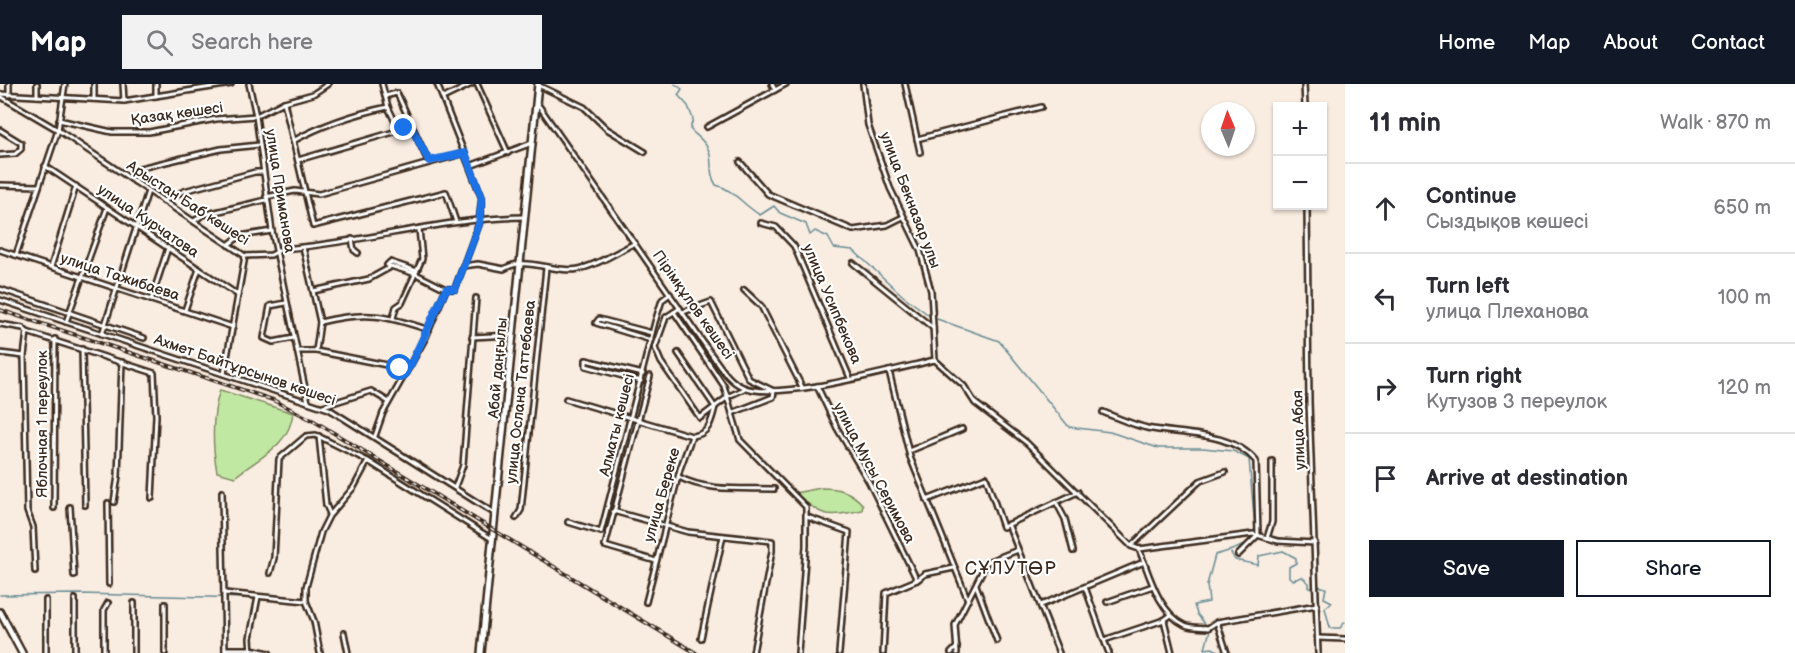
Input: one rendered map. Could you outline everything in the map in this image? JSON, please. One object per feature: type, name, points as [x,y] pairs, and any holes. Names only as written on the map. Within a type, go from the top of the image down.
[{"type":"street","points":[[9,84],[9,95]]},
{"type":"street","points":[[37,84],[37,96]]},
{"type":"street","points":[[16,255],[58,130],[65,97],[65,84]]},
{"type":"street","points":[[94,84],[94,99]]},
{"type":"street","points":[[123,84],[124,101]]},
{"type":"street","points":[[156,84],[156,96]]},
{"type":"street","points":[[0,95],[124,101],[231,84]]},
{"type":"street","name":"улица Приманова","points":[[249,84],[256,116],[266,199],[308,402]]},
{"type":"street","name":"Қазақ көшесі","points":[[59,120],[90,129],[131,134],[216,119],[256,116],[284,102],[313,94],[328,84]]},
{"type":"street","points":[[382,84],[388,107],[399,131]]},
{"type":"street","points":[[313,291],[369,279],[389,268],[387,265],[390,262],[417,272],[446,289],[455,289],[480,218],[482,198],[437,84]]},
{"type":"street","points":[[443,98],[472,84]]},
{"type":"street","points":[[477,84],[508,153]]},
{"type":"street","name":"Абай даңғылы","points":[[481,653],[538,84],[584,107],[607,129],[645,152]]},
{"type":"street","points":[[772,84],[775,90]]},
{"type":"street","points":[[707,127],[786,84]]},
{"type":"street","name":"улица Бекназар улы","points":[[863,84],[868,125],[903,218],[920,250],[925,268],[931,291],[935,360]]},
{"type":"street","points":[[905,84],[920,152]]},
{"type":"street","points":[[1304,84],[1305,102]]},
{"type":"street","points":[[385,96],[398,93],[411,127],[429,161]]},
{"type":"street","name":"Арыстан Баб көшесі","points":[[0,95],[58,130],[245,256],[271,255],[276,252],[419,230],[480,218],[525,218]]},
{"type":"street","points":[[284,102],[314,226],[446,192],[456,222]]},
{"type":"street","name":"Пірімқұлов көшесі","points":[[536,102],[722,369],[733,381],[745,388]]},
{"type":"street","points":[[293,141],[324,124],[388,107]]},
{"type":"street","points":[[917,139],[1041,107]]},
{"type":"street","points":[[297,160],[411,127]]},
{"type":"street","points":[[0,130],[21,143],[21,149],[15,154],[0,154]]},
{"type":"street","points":[[470,166],[532,143]]},
{"type":"street","points":[[135,182],[140,168],[146,165],[169,163],[221,149],[260,145]]},
{"type":"street","points":[[194,221],[203,215],[295,191],[319,194],[429,161],[465,153]]},
{"type":"street","points":[[740,162],[768,194],[853,230],[887,225],[903,218]]},
{"type":"street","name":"улица Курчатова","points":[[45,166],[238,296]]},
{"type":"street","points":[[163,201],[184,191],[255,172],[263,172]]},
{"type":"street","points":[[0,184],[39,186]]},
{"type":"street","points":[[51,267],[76,186]]},
{"type":"street","points":[[102,334],[148,190]]},
{"type":"street","points":[[66,322],[107,208]]},
{"type":"street","name":"улица Абая","points":[[1307,210],[1309,402],[1318,653]]},
{"type":"street","name":"улица Усипбекова","points":[[760,223],[776,227],[794,246],[850,378]]},
{"type":"street","points":[[393,318],[396,307],[402,303],[423,259],[419,230]]},
{"type":"street","points":[[228,245],[232,239],[240,236],[272,231]]},
{"type":"street","points":[[352,240],[354,250],[358,253]]},
{"type":"street","points":[[463,266],[478,264],[504,269],[514,263],[546,268],[578,269],[635,243]]},
{"type":"street","points":[[152,300],[168,248]]},
{"type":"street","points":[[303,248],[320,322],[316,351]]},
{"type":"street","name":"улица Тажибаева","points":[[0,250],[233,327]]},
{"type":"street","points":[[224,374],[245,256]]},
{"type":"street","points":[[853,263],[933,328]]},
{"type":"street","name":"улица Ослана Таттебаева","points":[[516,518],[521,510],[546,268]]},
{"type":"street","points":[[184,311],[198,269]]},
{"type":"street","points":[[375,436],[389,402],[429,330],[446,289]]},
{"type":"street","points":[[0,290],[144,338]]},
{"type":"street","points":[[744,290],[761,306],[802,387]]},
{"type":"street","name":"Алматы көшесі","points":[[568,522],[601,531],[652,333],[662,300],[670,294]]},
{"type":"street","points":[[455,487],[463,465],[476,298]]},
{"type":"street","name":"Ахмет Байтұрсынов көшесі","points":[[0,300],[321,406],[375,436],[496,515]]},
{"type":"street","points":[[774,391],[749,379],[711,302],[674,312],[666,317],[655,348],[661,362],[700,418],[729,396],[745,388],[774,391],[817,386],[935,360],[964,386],[975,403],[1027,443],[1131,546],[1139,549],[1205,539],[1258,535],[1315,543]]},
{"type":"street","points":[[286,303],[270,306],[264,338],[273,342],[294,338]]},
{"type":"street","points":[[674,312],[729,396],[740,440],[806,507],[798,653]]},
{"type":"street","points":[[320,322],[360,314],[393,318],[429,330]]},
{"type":"street","points":[[651,340],[596,323],[599,319],[652,333]]},
{"type":"street","points":[[0,324],[23,328],[27,333],[55,339],[155,375],[152,498]]},
{"type":"street","points":[[27,333],[24,356],[27,511],[33,526],[35,571]]},
{"type":"street","points":[[472,336],[514,335]]},
{"type":"street","name":"Яблочная 1 переулок","points":[[54,508],[55,339]]},
{"type":"street","points":[[82,349],[85,505]]},
{"type":"street","points":[[297,351],[316,351],[407,369]]},
{"type":"street","points":[[0,353],[24,356]]},
{"type":"street","points":[[678,353],[715,407]]},
{"type":"street","points":[[641,381],[586,366],[586,360],[643,374]]},
{"type":"street","points":[[114,502],[118,476],[122,362]]},
{"type":"street","points":[[889,371],[909,452],[968,600]]},
{"type":"street","points":[[650,376],[605,546],[656,561]]},
{"type":"street","name":"улица Мусы Серимова","points":[[817,386],[837,428],[869,482],[917,580]]},
{"type":"street","points":[[732,413],[773,397],[774,391]]},
{"type":"street","points":[[321,406],[371,392],[389,402]]},
{"type":"street","points":[[566,399],[638,418],[692,436],[701,435],[708,429],[715,407]]},
{"type":"street","points":[[1103,412],[1148,428],[1216,439],[1249,452],[1256,461],[1258,535],[1238,555]]},
{"type":"street","points":[[909,452],[962,429]]},
{"type":"street","points":[[270,573],[274,558],[279,459],[306,436],[319,436],[368,461],[494,540]]},
{"type":"street","points":[[319,436],[326,505],[331,515]]},
{"type":"street","name":"улица Береке","points":[[646,602],[692,436]]},
{"type":"street","points":[[320,653],[314,621],[306,601],[306,587],[321,532],[331,515],[354,487],[368,461]]},
{"type":"street","points":[[1267,538],[1272,522],[1272,461]]},
{"type":"street","points":[[1131,546],[1200,481],[1225,472]]},
{"type":"street","points":[[679,477],[698,484],[721,488],[774,489]]},
{"type":"street","points":[[927,500],[986,477],[1002,527],[1078,492]]},
{"type":"street","points":[[222,492],[225,651],[269,653]]},
{"type":"street","points":[[108,502],[110,584]]},
{"type":"street","points":[[1056,502],[1065,519],[1073,551]]},
{"type":"street","points":[[70,507],[74,575]]},
{"type":"street","points":[[613,511],[688,532],[772,541],[772,552],[753,653]]},
{"type":"street","points":[[807,517],[849,532],[839,653]]},
{"type":"street","points":[[1008,524],[1059,653]]},
{"type":"street","points":[[701,638],[723,536]]},
{"type":"street","points":[[1139,549],[1153,586],[1171,615],[1185,626],[1208,628],[1217,622],[1317,605]]},
{"type":"street","points":[[957,653],[955,626],[987,562],[1018,550]]},
{"type":"street","points":[[1041,606],[1144,562]]},
{"type":"street","points":[[883,653],[885,593],[917,580],[925,574],[954,568]]},
{"type":"street","points":[[976,585],[997,641]]},
{"type":"street","points":[[1107,602],[1153,586]]},
{"type":"street","points":[[1085,587],[1109,653]]},
{"type":"street","points":[[224,593],[306,601]]},
{"type":"street","points":[[251,651],[258,597]]},
{"type":"street","points":[[75,599],[75,653]]},
{"type":"street","points":[[46,600],[47,610],[44,613],[46,653]]},
{"type":"street","points":[[104,653],[105,610],[108,603]]},
{"type":"street","points":[[134,603],[134,653]]},
{"type":"street","points":[[165,604],[165,653]]},
{"type":"street","points":[[0,612],[22,653]]},
{"type":"street","points":[[1104,640],[1164,620],[1171,615]]},
{"type":"street","points":[[1164,620],[1172,653]]},
{"type":"street","points":[[1217,622],[1227,653]]},
{"type":"street","points":[[344,633],[348,653]]},
{"type":"street","points":[[1318,638],[1345,639]]},
{"type":"street","points":[[951,653],[957,647]]},
{"type":"green space","points":[[220,390],[293,413],[286,435],[279,443],[235,477],[217,472],[213,431]]},
{"type":"green space","points":[[821,488],[849,493],[863,505],[862,510],[825,514],[795,493]]},
{"type":"waterway","points":[[675,84],[682,89],[678,95],[688,106],[693,119],[690,129],[703,141],[709,151],[712,176],[716,185],[728,190],[760,215],[774,206],[780,213],[806,224],[810,235],[815,231],[828,237],[834,248],[853,250],[902,295],[930,316]]},
{"type":"waterway","points":[[937,319],[999,341],[1069,427],[1110,432],[1158,448],[1233,451],[1249,459],[1255,529],[1244,545],[1215,555],[1207,585],[1209,602],[1194,605],[1197,614],[1210,630],[1205,649],[1212,648],[1223,653]]},
{"type":"waterway","points":[[1231,553],[1235,560],[1258,565],[1259,556],[1283,551],[1296,558],[1296,563],[1289,567],[1289,577],[1293,580],[1302,577],[1309,583],[1309,588],[1313,588]]},
{"type":"waterway","points":[[1318,586],[1326,588],[1324,598],[1332,602],[1325,608],[1330,628],[1340,628],[1345,622]]},
{"type":"waterway","points":[[0,595],[80,594],[249,598]]},
{"type":"railway","points":[[0,310],[273,400],[314,421],[696,653]]},
{"type":"district","name":"СҰЛУТӨР","points":[[1011,568]]},
{"type":"route","points":[[400,368],[407,369],[417,354],[446,289],[455,289],[479,224],[482,198],[465,153],[429,161],[411,127],[404,128]]}]
